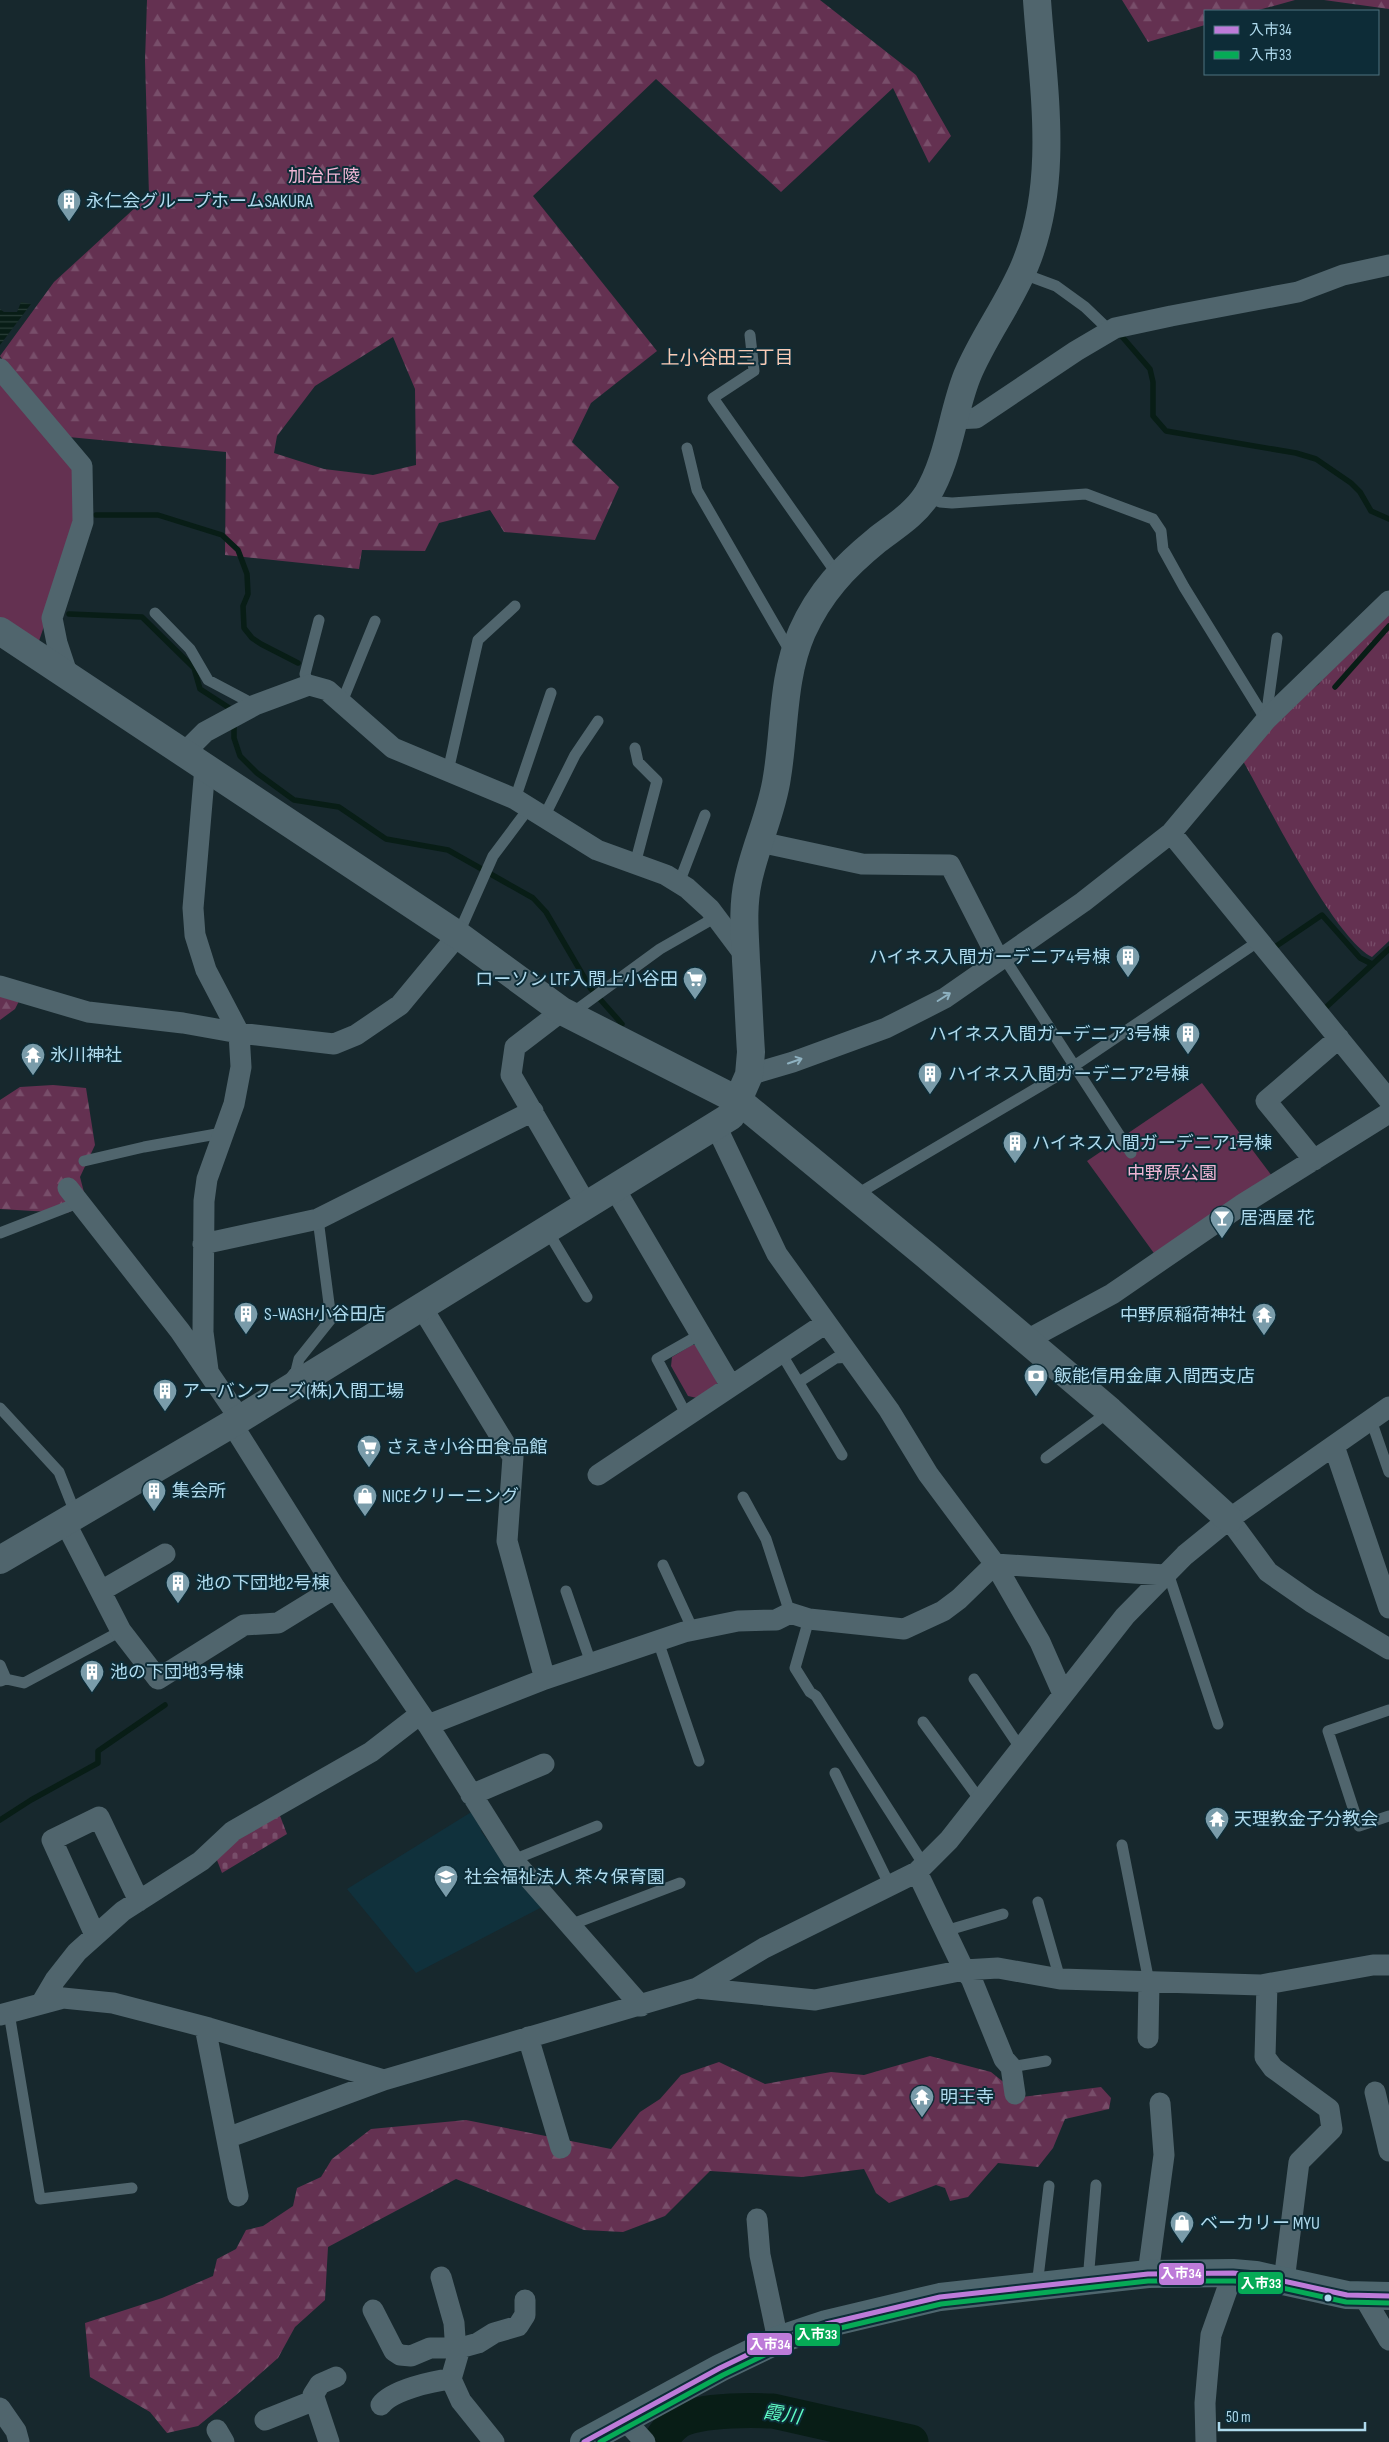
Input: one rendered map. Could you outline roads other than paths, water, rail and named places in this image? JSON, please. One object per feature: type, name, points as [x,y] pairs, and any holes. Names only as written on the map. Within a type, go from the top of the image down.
[{"type":"main road","points":[[584,2442],[634,2430],[778,2340],[826,2324],[940,2297],[1148,2274],[1233,2273],[1284,2281],[1332,2293],[1376,2296]]},
{"type":"street","points":[[0,1560],[274,1398],[731,1116],[739,1102],[748,1075],[751,1052],[744,912],[748,880],[777,778],[787,687],[793,657],[803,630],[837,574],[880,537],[908,518],[926,496],[937,474],[974,360],[1021,273],[1042,210],[1046,172],[1047,141],[1037,0]]},
{"type":"street","points":[[953,420],[976,418],[1076,351],[1110,331],[1171,316],[1298,292],[1343,275],[1389,265]]},
{"type":"street","points":[[0,369],[82,466],[83,522],[52,618],[57,643],[68,676]]},
{"type":"street","points":[[748,1075],[793,1062],[886,1028],[945,998],[1083,902],[1170,833],[1266,720],[1389,601]]},
{"type":"street","points":[[0,631],[458,935],[566,1013],[739,1102],[1110,1411],[1229,1519],[1268,1572],[1310,1602],[1389,1649]]},
{"type":"street","points":[[208,1370],[204,1332],[204,1201],[207,1180],[222,1133],[234,1104],[241,1067],[239,1033],[206,970],[195,936],[193,908],[194,760],[205,732],[254,705],[309,685],[327,690],[393,748],[529,808],[597,850],[666,875],[687,888],[716,917],[746,957]]},
{"type":"street","points":[[1170,833],[1389,1100]]},
{"type":"street","points":[[760,842],[862,864],[950,865],[1000,958]]},
{"type":"street","points":[[0,986],[88,1012],[334,1044],[356,1035],[400,1005],[458,935]]},
{"type":"street","points":[[566,1013],[515,1046],[511,1074],[587,1206]]},
{"type":"street","points":[[1314,1160],[1266,1102],[1338,1038]]},
{"type":"street","points":[[203,1244],[318,1219],[533,1111]]},
{"type":"street","points":[[1027,1340],[1112,1294],[1242,1204],[1389,1113]]},
{"type":"street","points":[[716,1126],[777,1254],[889,1410],[928,1474],[995,1564],[1040,1642],[1063,1694]]},
{"type":"street","points":[[615,1188],[731,1386]]},
{"type":"street","points":[[74,1195],[208,1370],[335,1588],[424,1720],[513,1860],[640,2006]]},
{"type":"street","points":[[422,1306],[513,1457],[507,1541],[545,1679]]},
{"type":"street","points":[[598,1475],[826,1323]]},
{"type":"street","points":[[227,2138],[384,2080],[697,1988],[764,1948],[890,1886],[920,1869],[948,1840],[1125,1616],[1185,1555],[1229,1519],[1389,1407]]},
{"type":"street","points":[[1334,1446],[1389,1608]]},
{"type":"street","points":[[71,1518],[101,1591],[121,1631],[158,1678],[244,1625],[278,1623],[335,1588]]},
{"type":"street","points":[[101,1591],[164,1554]]},
{"type":"street","points":[[42,2002],[72,1959],[95,1935],[123,1912],[201,1861],[233,1831],[424,1720],[658,1640],[693,1630],[738,1621],[776,1620],[800,1616],[904,1629],[943,1611],[959,1599],[995,1564],[1166,1574]]},
{"type":"street","points":[[471,1794],[544,1764]]},
{"type":"street","points":[[95,1935],[52,1840],[100,1817],[139,1901]]},
{"type":"street","points":[[920,1869],[945,1931],[964,1970],[970,1978],[1004,2059],[1011,2068],[1015,2094]]},
{"type":"street","points":[[697,1988],[815,2000],[964,1970],[998,1968],[1060,1979],[1267,1984],[1373,1965],[1389,1965]]},
{"type":"street","points":[[1148,2038],[1149,1982]]},
{"type":"street","points":[[1267,1984],[1265,2057],[1273,2068],[1329,2109],[1332,2129],[1299,2162],[1284,2281]]},
{"type":"street","points":[[5,2014],[42,2002],[64,1998],[81,1998],[113,2003],[384,2080]]},
{"type":"street","points":[[205,2028],[238,2196]]},
{"type":"street","points":[[528,2037],[562,2148]]},
{"type":"street","points":[[1375,2092],[1389,2151]]},
{"type":"street","points":[[1148,2274],[1164,2156],[1160,2103]]},
{"type":"street","points":[[757,2218],[760,2255],[778,2340]]},
{"type":"street","points":[[1206,2442],[1205,2403],[1211,2335],[1233,2273]]},
{"type":"street","points":[[440,2277],[454,2323],[455,2338],[460,2348],[451,2379],[461,2401],[494,2442]]},
{"type":"street","points":[[1376,2296],[1389,2340]]},
{"type":"street","points":[[373,2310],[394,2351],[400,2355],[411,2356],[430,2348],[460,2348],[478,2343],[494,2333],[518,2326],[525,2315],[525,2300]]},
{"type":"street","points":[[328,2442],[313,2395],[317,2387],[336,2377]]},
{"type":"street","points":[[381,2405],[385,2400],[419,2386],[451,2379]]},
{"type":"street","points":[[265,2420],[315,2400]]},
{"type":"street","points":[[0,2408],[16,2431],[19,2442]]},
{"type":"lane","points":[[1021,273],[1056,286],[1085,307],[1110,331]]},
{"type":"lane","points":[[750,335],[754,371],[713,398],[837,574]]},
{"type":"lane","points":[[687,448],[697,490],[793,657]]},
{"type":"lane","points":[[926,496],[940,502],[952,503],[1086,494],[1153,519],[1161,531],[1163,549],[1184,587],[1266,720]]},
{"type":"lane","points":[[448,771],[478,640],[515,606]]},
{"type":"lane","points":[[155,613],[190,648],[208,680],[254,705]]},
{"type":"lane","points":[[309,685],[305,674],[319,620]]},
{"type":"lane","points":[[342,702],[375,621]]},
{"type":"lane","points":[[1266,720],[1277,638]]},
{"type":"lane","points":[[529,808],[551,693]]},
{"type":"lane","points":[[458,935],[493,856],[529,808],[575,755],[598,721]]},
{"type":"lane","points":[[635,748],[638,762],[657,781],[635,864]]},
{"type":"lane","points":[[679,883],[705,815]]},
{"type":"lane","points":[[566,1013],[660,949],[716,917]]},
{"type":"lane","points":[[854,1196],[1074,1066],[1259,941]]},
{"type":"lane","points":[[1000,958],[1074,1066],[1131,1154]]},
{"type":"lane","points":[[84,1161],[144,1147],[222,1133]]},
{"type":"lane","points":[[0,1234],[74,1195]]},
{"type":"lane","points":[[274,1398],[296,1371],[299,1360],[331,1320],[318,1219]]},
{"type":"lane","points":[[547,1230],[587,1297]]},
{"type":"lane","points":[[687,1416],[657,1359],[701,1334]]},
{"type":"lane","points":[[781,1353],[842,1455]]},
{"type":"lane","points":[[798,1382],[836,1358],[851,1356]]},
{"type":"lane","points":[[0,1408],[59,1472],[71,1518]]},
{"type":"lane","points":[[1046,1458],[1110,1411]]},
{"type":"lane","points":[[1371,1420],[1389,1472]]},
{"type":"lane","points":[[743,1497],[766,1539],[800,1616],[794,1668],[810,1692],[816,1696],[920,1869]]},
{"type":"lane","points":[[663,1566],[693,1630]]},
{"type":"lane","points":[[1166,1574],[1218,1724]]},
{"type":"lane","points":[[566,1591],[591,1663]]},
{"type":"lane","points":[[0,1664],[3,1680],[24,1683],[121,1631]]},
{"type":"lane","points":[[658,1640],[699,1761]]},
{"type":"lane","points":[[974,1679],[1020,1749]]},
{"type":"lane","points":[[1389,1710],[1328,1731],[1359,1826],[1389,1816]]},
{"type":"lane","points":[[923,1722],[980,1800]]},
{"type":"lane","points":[[835,1773],[890,1886]]},
{"type":"lane","points":[[513,1860],[597,1826]]},
{"type":"lane","points":[[1122,1845],[1149,1982]]},
{"type":"lane","points":[[570,1926],[680,1883]]},
{"type":"lane","points":[[1038,1902],[1060,1979]]},
{"type":"lane","points":[[945,1931],[1003,1914]]},
{"type":"lane","points":[[5,2014],[40,2199],[132,2188]]},
{"type":"lane","points":[[1011,2068],[1046,2061]]},
{"type":"lane","points":[[1088,2281],[1096,2185]]},
{"type":"lane","points":[[1037,2286],[1048,2186]]},
{"type":"waterway","points":[[1118,332],[1150,369],[1153,382],[1153,416],[1166,431],[1296,453],[1316,459],[1351,483],[1360,492],[1371,511],[1389,519]]},
{"type":"waterway","points":[[96,515],[158,515],[222,535],[238,550],[247,574],[248,594],[243,606],[244,628],[252,638],[261,644],[298,663]]},
{"type":"waterway","points":[[69,614],[142,617],[194,668],[200,689],[234,711]]},
{"type":"waterway","points":[[1335,687],[1389,626]]},
{"type":"waterway","points":[[234,723],[234,738],[240,756],[257,773],[294,800],[339,807],[386,839],[448,850],[533,898],[546,912],[591,989],[622,1024]]},
{"type":"waterway","points":[[1272,949],[1322,915],[1360,958],[1372,964]]},
{"type":"waterway","points":[[1322,1011],[1389,949]]},
{"type":"waterway","points":[[0,1820],[31,1800],[98,1763],[98,1751],[165,1705]]},
{"type":"waterway","name":"霞川","points":[[660,2442],[677,2422],[685,2418],[729,2411],[773,2411],[911,2442]]},
{"type":"place","name":"永仁会グループホームSAKURA","points":[[69,222]]},
{"type":"place","name":"ハイネス入間ガーデニア4号棟","points":[[1128,978]]},
{"type":"place","name":"ローソン LTF入間上小谷田","points":[[695,1000]]},
{"type":"place","name":"ハイネス入間ガーデニア3号棟","points":[[1188,1055]]},
{"type":"place","name":"氷川神社","points":[[33,1076]]},
{"type":"place","name":"ハイネス入間ガーデニア2号棟","points":[[930,1095]]},
{"type":"place","name":"ハイネス入間ガーデニア1号棟","points":[[1015,1164]]},
{"type":"place","name":"居酒屋 花","points":[[1222,1239]]},
{"type":"place","name":"S-WASH小谷田店","points":[[246,1335]]},
{"type":"place","name":"中野原稲荷神社","points":[[1264,1336]]},
{"type":"place","name":"飯能信用金庫 入間西支店","points":[[1036,1397]]},
{"type":"place","name":"アーバンフーズ(株)入間工場","points":[[165,1412]]},
{"type":"place","name":"さえき小谷田食品館","points":[[369,1468]]},
{"type":"place","name":"集会所","points":[[154,1512]]},
{"type":"place","name":"NICEクリーニング","points":[[365,1517]]},
{"type":"place","name":"池の下団地2号棟","points":[[178,1604]]},
{"type":"place","name":"池の下団地3号棟","points":[[92,1693]]},
{"type":"place","name":"天理教金子分教会","points":[[1217,1840]]},
{"type":"place","name":"社会福祉法人 茶々保育園","points":[[446,1898]]},
{"type":"place","name":"明王寺","points":[[922,2118]]},
{"type":"place","name":"ベーカリー MYU","points":[[1182,2244]]},
{"type":"district","name":"上小谷田三丁目","points":[[727,358]]},
{"type":"park label","name":"加治丘陵","points":[[324,176]]},
{"type":"park label","name":"中野原公園","points":[[1172,1173]]}]
